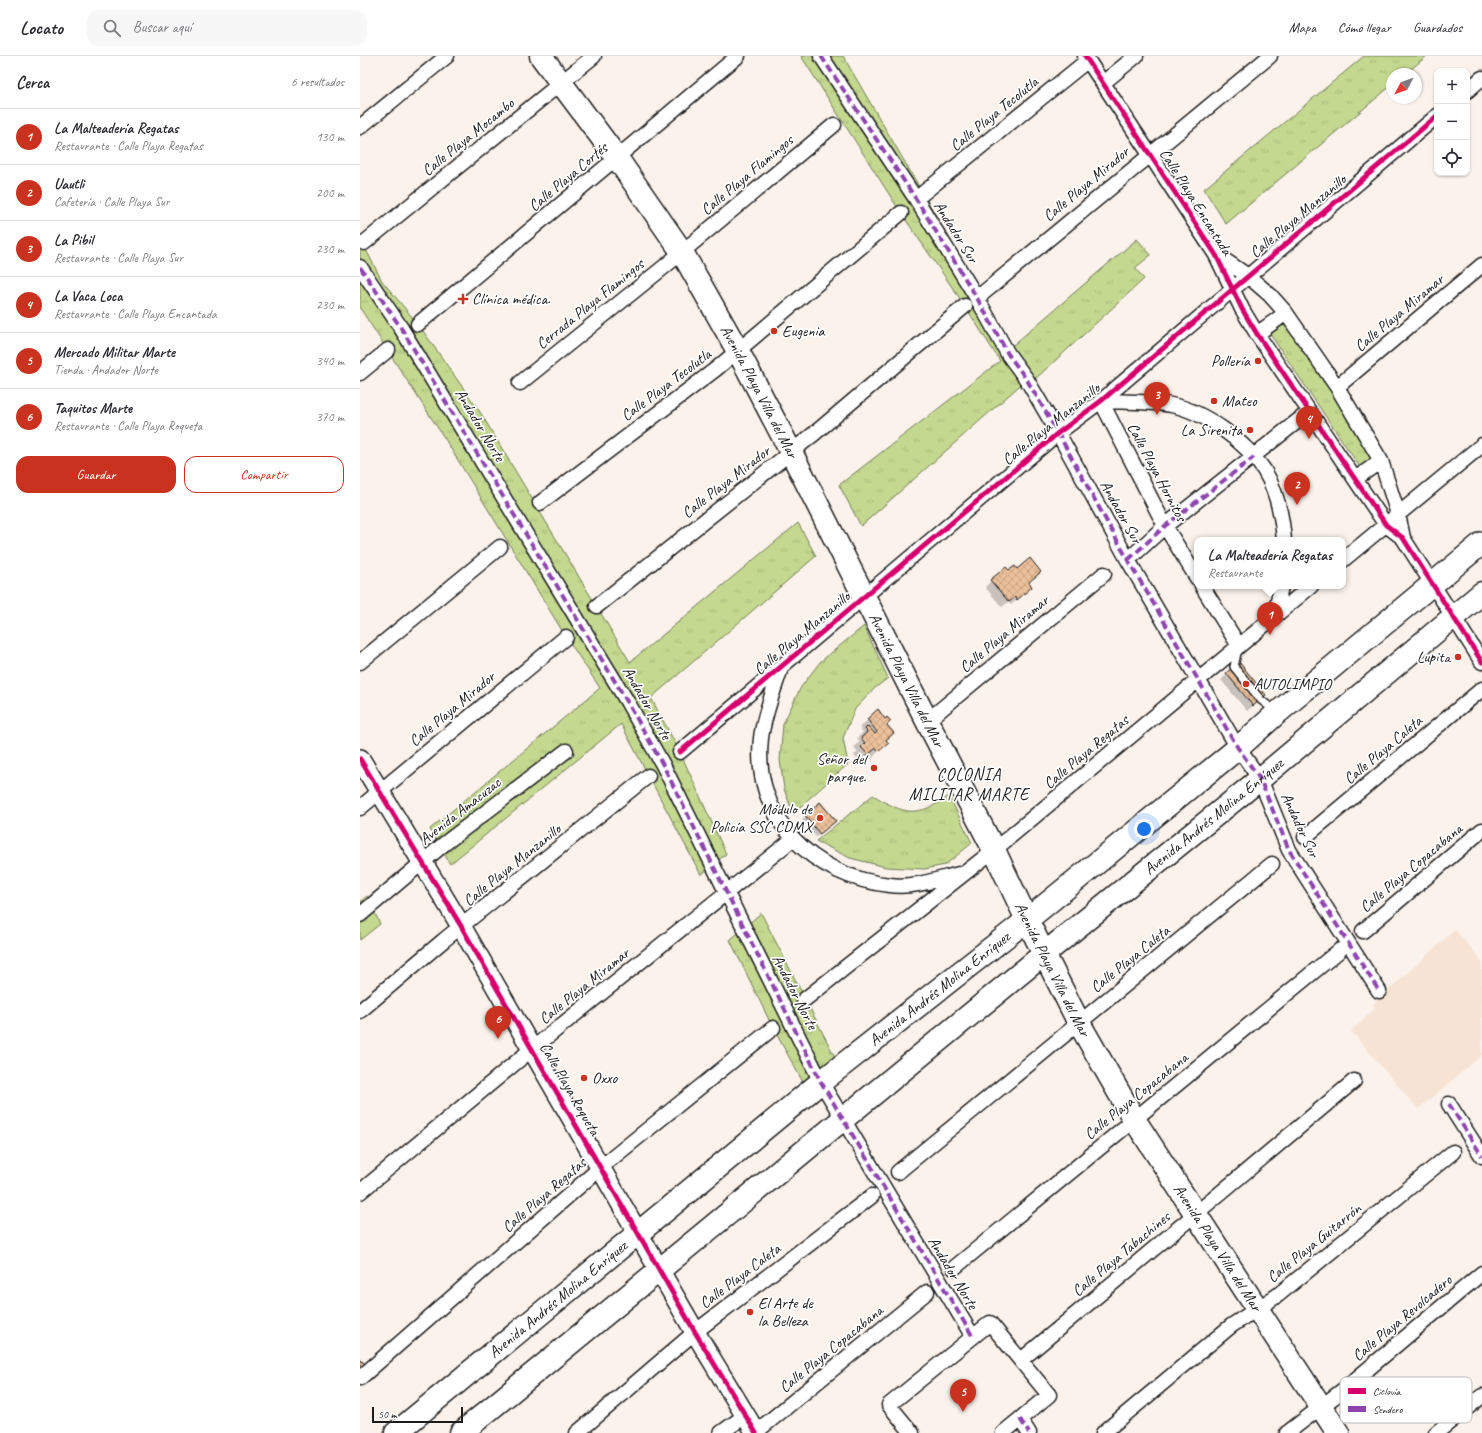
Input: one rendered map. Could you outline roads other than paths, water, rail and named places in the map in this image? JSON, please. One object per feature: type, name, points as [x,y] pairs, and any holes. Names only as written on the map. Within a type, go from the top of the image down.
[{"type":"main road","name":"Avenida Playa Villa del Mar","points":[[541,56],[617,158],[682,252],[738,351],[791,452],[994,850],[1027,920],[1079,1023],[1134,1119],[1338,1433]]},
{"type":"main road","name":"Avenida Andrés Molina Enríquez","points":[[396,1433],[821,1082],[1027,920],[1238,748],[1277,713],[1482,542]]},
{"type":"main road","name":"Avenida Andrés Molina Enríquez","points":[[461,1433],[842,1119],[1260,778],[1482,594]]},
{"type":"street","points":[[360,128],[447,56]]},
{"type":"street","name":"Calle Playa Mocambo","points":[[364,243],[594,56]]},
{"type":"street","name":"Calle Playa Cortés","points":[[418,324],[738,56]]},
{"type":"street","name":"Andador Sur","points":[[821,56],[920,206],[977,298],[1008,354],[1027,380],[1128,560],[1238,748],[1260,778],[1289,850],[1379,991]]},
{"type":"street","points":[[1103,83],[1136,56]]},
{"type":"street","name":"Calle Playa Mirador","points":[[982,294],[1150,153],[1270,56]]},
{"type":"street","name":"Calle Playa Encantada","points":[[1086,58],[1216,255],[1232,291],[1257,334],[1386,525],[1403,538],[1482,662]]},
{"type":"street","name":"Calle Playa Tecolutla","points":[[922,194],[1086,58]]},
{"type":"street","points":[[1470,88],[1482,78]]},
{"type":"street","name":"Calle Playa Manzanillo","points":[[680,752],[1058,433],[1101,401],[1232,291],[1434,119]]},
{"type":"street","name":"Calle Playa Flamingos","points":[[682,252],[834,125]]},
{"type":"street","name":"Calle Playa Tecolutla","points":[[540,503],[738,351],[901,212]]},
{"type":"street","name":"Cerrada Playa Flamingos","points":[[520,383],[682,252]]},
{"type":"street","name":"Calle Playa Encantada","points":[[1216,255],[1248,276],[1270,295],[1286,313],[1337,387],[1380,461],[1398,514],[1403,538]]},
{"type":"street","name":"Calle Playa Miramar","points":[[1337,387],[1482,265]]},
{"type":"street","name":"Andador Norte","points":[[360,267],[401,328],[628,703],[663,765],[821,1082],[973,1338]]},
{"type":"street","name":"Calle Playa Mirador","points":[[597,606],[791,452],[965,306]]},
{"type":"street","points":[[1257,334],[1286,313]]},
{"type":"street","points":[[360,373],[388,350]]},
{"type":"street","points":[[1101,401],[1172,405],[1194,413],[1215,424],[1254,457],[1264,471],[1275,493],[1282,520],[1284,537]]},
{"type":"street","name":"Calle Playa Hornitos","points":[[1101,401],[1165,526],[1194,573]]},
{"type":"street","points":[[1128,560],[1165,526],[1309,412]]},
{"type":"street","points":[[1346,558],[1482,445]]},
{"type":"street","points":[[1355,479],[1380,461]]},
{"type":"street","points":[[360,662],[500,547]]},
{"type":"street","name":"Calle Playa Miramar","points":[[927,721],[1104,574]]},
{"type":"street","points":[[1204,589],[1239,646]]},
{"type":"street","points":[[1275,616],[1280,589]]},
{"type":"street","name":"Calle Playa Regatas","points":[[804,1000],[994,850],[1199,681],[1307,589]]},
{"type":"street","name":"Calle Playa Mirador","points":[[360,808],[566,637]]},
{"type":"street","points":[[781,668],[767,710],[761,738],[761,764],[768,797],[775,815],[793,839],[812,857],[838,872],[863,880],[891,886],[918,885],[965,872]]},
{"type":"street","name":"Calle Playa Caleta","points":[[1306,837],[1482,689]]},
{"type":"street","name":"Avenida Amacuzac","points":[[360,915],[444,844],[566,751]]},
{"type":"street","name":"Calle Playa Roqueta","points":[[360,759],[461,926],[695,1332],[746,1414],[756,1433]]},
{"type":"street","name":"Calle Playa Manzanillo","points":[[360,1011],[461,926],[648,776]]},
{"type":"street","name":"Calle Playa Copacabana","points":[[1362,931],[1482,830]]},
{"type":"street","name":"Calle Playa Miramar","points":[[360,1192],[532,1050],[793,839]]},
{"type":"street","name":"Calle Playa Caleta","points":[[898,1172],[1272,864]]},
{"type":"street","name":"Calle Playa Copacabana","points":[[954,1268],[1340,950]]},
{"type":"street","name":"Calle Playa Regatas","points":[[360,1378],[600,1168],[773,1028]]},
{"type":"street","name":"Calle Playa Tabachines","points":[[1020,1360],[1354,1081]]},
{"type":"street","points":[[1449,1104],[1482,1156]]},
{"type":"street","name":"Calle Playa Guitarrón","points":[[1103,1433],[1231,1326],[1278,1295],[1453,1152]]},
{"type":"street","name":"Calle Playa Caleta","points":[[577,1433],[695,1332],[872,1196]]},
{"type":"street","name":"Calle Playa Revolcadero","points":[[1358,1377],[1482,1273]]},
{"type":"street","name":"Calle Playa Copacabana","points":[[756,1433],[927,1292]]},
{"type":"street","points":[[912,1433],[890,1405],[990,1323],[1049,1395],[1003,1433]]},
{"type":"street","name":"Calle Playa Revolcadero","points":[[1288,1433],[1340,1392]]},
{"type":"street","points":[[1472,1404],[1482,1396]]},
{"type":"street","points":[[721,1433],[746,1414]]},
{"type":"street","points":[[1020,1419],[1029,1433]]},
{"type":"street","points":[[1436,1433],[1448,1423]]},
{"type":"lane","points":[[1239,646],[1234,667],[1261,700],[1277,713]]},
{"type":"place","name":"Clínica médica.","points":[[463,299]]},
{"type":"place","name":"Eugenia","points":[[774,331]]},
{"type":"place","name":"Pollería","points":[[1258,361]]},
{"type":"place","name":"Mateo","points":[[1214,401]]},
{"type":"place","name":"La Pibil","points":[[1157,415]]},
{"type":"place","name":"La Sirenita","points":[[1250,430]]},
{"type":"place","name":"La Vaca Loca","points":[[1309,439]]},
{"type":"place","name":"Uautli","points":[[1297,505]]},
{"type":"place","name":"La Malteadería Regatas","points":[[1270,635]]},
{"type":"place","name":"Lupita","points":[[1458,657]]},
{"type":"place","name":"AUTOLIMPIO","points":[[1246,684]]},
{"type":"place","name":"Señor del parque.","points":[[874,768]]},
{"type":"place","name":"Módulo de Policía SSC CDMX","points":[[820,818]]},
{"type":"place","name":"Taquitos Marte","points":[[498,1039]]},
{"type":"place","name":"Oxxo","points":[[584,1078]]},
{"type":"place","name":"El Arte de la Belleza","points":[[750,1312]]},
{"type":"place","name":"Mercado Militar Marte","points":[[963,1412]]},
{"type":"district","name":"COLONIA MILITAR MARTE","points":[[969,784]]}]
